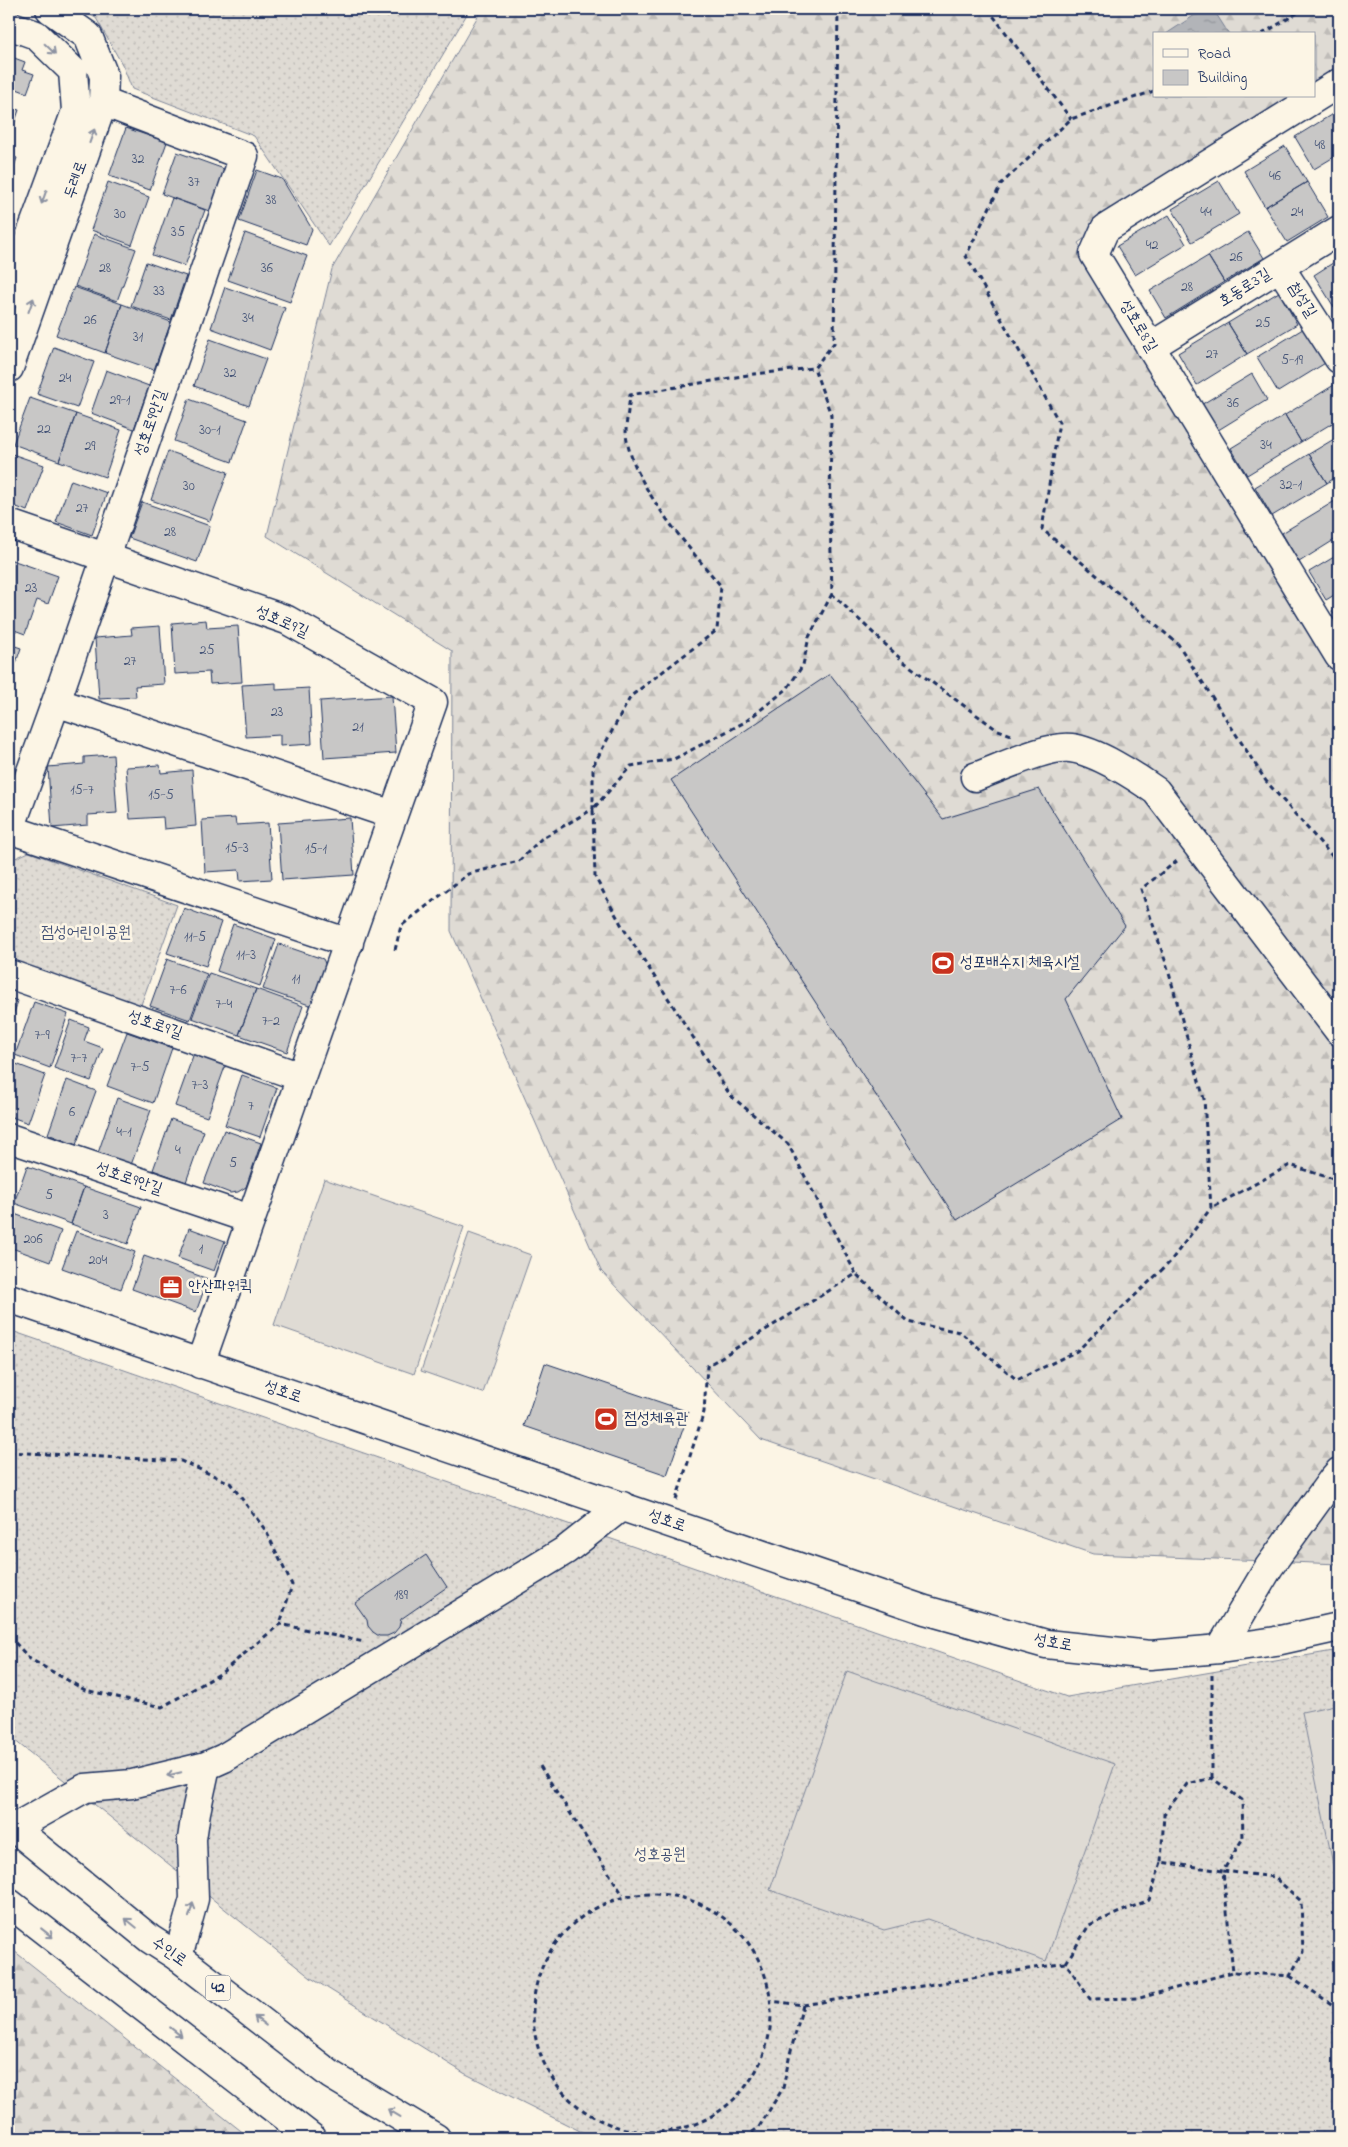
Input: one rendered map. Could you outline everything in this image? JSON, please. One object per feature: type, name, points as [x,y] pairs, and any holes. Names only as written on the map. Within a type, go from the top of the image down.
[{"type":"main road","name":"두레로","points":[[9,368],[104,102],[104,76],[88,36],[50,9]]},
{"type":"main road","name":"두레로","points":[[9,26],[36,35],[73,71],[76,111],[9,294]]},
{"type":"main road","name":"성호로8길","points":[[1316,97],[1339,83]]},
{"type":"main road","name":"성호로8길","points":[[1315,98],[1106,229],[1094,254],[1339,656]]},
{"type":"main road","name":"성호로9안길","points":[[9,830],[56,702],[244,156],[104,102]]},
{"type":"main road","name":"호동로3길","points":[[1150,347],[1339,230]]},
{"type":"main road","name":"첨성길","points":[[1280,266],[1339,359]]},
{"type":"main road","name":"성호로9길","points":[[9,524],[287,620],[433,702],[200,1364]]},
{"type":"main road","points":[[56,702],[393,815]]},
{"type":"main road","points":[[975,777],[1049,750],[1070,748],[1103,759],[1135,776],[1156,791],[1339,1031]]},
{"type":"main road","points":[[9,830],[349,943]]},
{"type":"main road","name":"성호로9길","points":[[9,974],[301,1077]]},
{"type":"main road","name":"성호로9안길","points":[[9,1138],[250,1219]]},
{"type":"main road","name":"성호로","points":[[9,1298],[925,1610],[1046,1644],[1150,1655],[1276,1641],[1339,1627]]},
{"type":"main road","points":[[1216,1649],[1270,1567],[1339,1472]]},
{"type":"main road","points":[[11,1826],[85,1788],[132,1784],[206,1766],[224,1758],[566,1550],[622,1506]]},
{"type":"main road","points":[[178,1957],[194,1899],[192,1840],[206,1766]]},
{"type":"main road","name":"수인로","points":[[11,1826],[150,1939],[178,1957],[331,2076],[436,2138]]},
{"type":"main road","points":[[9,1903],[312,2138]]},
{"type":"path","points":[[838,9],[834,343],[814,368],[754,374],[630,395],[626,439],[636,470],[680,537],[721,586],[717,630],[631,696],[593,766],[595,877],[622,926],[730,1095],[788,1144],[856,1274],[908,1322],[960,1332],[1017,1380],[1077,1351],[1169,1263],[1211,1208],[1290,1165],[1339,1181]]},
{"type":"path","points":[[988,9],[1071,119]]},
{"type":"path","points":[[1265,32],[1304,9]]},
{"type":"path","points":[[1153,92],[1071,119],[1002,184],[966,256],[1059,422],[1042,529],[1178,644],[1266,780],[1339,864]]},
{"type":"path","points":[[395,950],[401,926],[468,874],[519,860],[541,839],[593,809],[631,766],[674,759],[745,722],[788,689],[803,666],[809,637],[832,594],[830,515],[831,415],[814,368]]},
{"type":"path","points":[[832,594],[904,662],[996,729],[1014,736]]},
{"type":"path","points":[[1198,844],[1141,888],[1167,966],[1204,1099],[1211,1208]]},
{"type":"path","points":[[668,1522],[704,1412],[707,1366],[856,1274]]},
{"type":"path","points":[[9,1452],[181,1461],[230,1483],[266,1531],[292,1585],[280,1624],[220,1674],[162,1707],[85,1690],[30,1659],[9,1636]]},
{"type":"path","points":[[280,1624],[399,1650]]},
{"type":"path","points":[[1212,1778],[1216,1649]]},
{"type":"path","points":[[540,1766],[624,1896]]},
{"type":"path","points":[[771,2001],[803,2005],[1066,1963],[1089,1925],[1149,1900],[1161,1862],[1164,1814],[1186,1784],[1212,1778],[1242,1800],[1243,1838],[1223,1871],[1233,1972]]},
{"type":"path","points":[[1161,1862],[1274,1877],[1301,1900],[1303,1952],[1290,1976]]},
{"type":"path","points":[[664,1893],[704,1904],[737,1928],[760,1961],[771,2001],[768,2041],[751,2079],[726,2107],[692,2125],[655,2132],[618,2128],[583,2112],[556,2085],[538,2052],[532,2014],[537,1976],[556,1940],[586,1912],[624,1896],[664,1893]]},
{"type":"path","points":[[1066,1963],[1090,1999],[1140,1998],[1233,1972],[1290,1976],[1339,2009]]},
{"type":"path","points":[[745,2138],[759,2127],[783,2088],[803,2005]]},
{"type":"green space","points":[[79,9],[470,9],[329,246],[254,136],[132,89],[123,66],[96,18]]},
{"type":"green space","points":[[482,9],[1339,9],[1339,76],[1316,82],[1316,32],[1153,32],[1153,98],[1289,98],[1227,135],[1078,243],[1166,374],[1290,600],[1339,680],[1339,1564],[1093,1554],[761,1440],[601,1271],[451,931],[452,651],[267,536],[332,269]]},
{"type":"green space","name":"점성어린이공원","points":[[29,852],[177,905],[138,1013],[9,966],[9,870],[13,859]]},
{"type":"green space","points":[[324,1179],[464,1227],[414,1374],[274,1325]]},
{"type":"green space","points":[[469,1233],[531,1255],[483,1393],[421,1371]]},
{"type":"green space","name":"성호공원","points":[[9,1330],[1067,1697],[1339,1650],[1339,2138],[592,2137],[464,2073],[311,1978],[9,1736]]},
{"type":"green space","points":[[847,1671],[1115,1764],[1046,1961],[928,1919],[884,1930],[770,1890]]},
{"type":"green space","points":[[1339,1704],[1339,1894],[1302,1712]]},
{"type":"green space","points":[[9,1947],[250,2138],[9,2138]]},
{"type":"water","points":[[1204,9],[1213,9],[1228,32],[1169,32]]},
{"type":"building","points":[[9,56],[25,62],[22,70],[34,74],[27,93],[14,88],[12,94],[9,93]]},
{"type":"building","points":[[9,107],[19,110],[9,139]]},
{"type":"building","points":[[1339,110],[1339,154],[1314,169],[1295,137]]},
{"type":"building","points":[[126,128],[167,142],[150,190],[109,176]]},
{"type":"building","points":[[1285,146],[1307,182],[1265,207],[1244,171]]},
{"type":"building","points":[[177,152],[227,170],[212,212],[162,194]]},
{"type":"building","points":[[9,155],[17,158],[9,181]]},
{"type":"building","points":[[257,170],[282,179],[312,229],[306,245],[239,221]]},
{"type":"building","points":[[1219,181],[1239,214],[1192,242],[1172,209]]},
{"type":"building","points":[[108,182],[149,197],[132,245],[91,230]]},
{"type":"building","points":[[1307,182],[1328,217],[1287,242],[1265,207]]},
{"type":"building","points":[[172,198],[205,210],[185,266],[152,255]]},
{"type":"building","points":[[1169,215],[1186,244],[1135,275],[1117,246]]},
{"type":"building","points":[[1248,232],[1264,258],[1224,282],[1208,256]]},
{"type":"building","points":[[245,233],[307,256],[290,302],[228,280]]},
{"type":"building","points":[[94,234],[136,249],[117,301],[75,286]]},
{"type":"building","points":[[1208,256],[1224,282],[1166,318],[1150,291]]},
{"type":"building","points":[[1339,259],[1339,304],[1334,307],[1314,275]]},
{"type":"building","points":[[146,262],[186,276],[171,320],[131,306]]},
{"type":"building","points":[[74,287],[122,304],[105,353],[56,335]]},
{"type":"building","points":[[225,287],[285,308],[270,350],[211,328]]},
{"type":"building","points":[[1279,292],[1297,324],[1247,354],[1228,323]]},
{"type":"building","points":[[122,304],[171,322],[154,370],[105,353]]},
{"type":"building","points":[[1228,323],[1247,354],[1197,385],[1178,353]]},
{"type":"building","points":[[1306,327],[1327,362],[1278,392],[1257,357]]},
{"type":"building","points":[[210,339],[266,359],[249,406],[194,386]]},
{"type":"building","points":[[54,347],[94,362],[77,408],[37,394]]},
{"type":"building","points":[[106,370],[149,386],[134,429],[91,413]]},
{"type":"building","points":[[1252,374],[1267,400],[1215,432],[1199,406]]},
{"type":"building","points":[[1339,382],[1339,419],[1301,442],[1285,415]]},
{"type":"building","points":[[30,398],[76,414],[59,461],[13,444]]},
{"type":"building","points":[[189,399],[247,420],[232,462],[174,441]]},
{"type":"building","points":[[76,414],[121,430],[105,477],[59,461]]},
{"type":"building","points":[[1285,415],[1301,442],[1247,475],[1231,448]]},
{"type":"building","points":[[1339,436],[1339,475],[1327,483],[1309,454]]},
{"type":"building","points":[[168,451],[228,472],[210,521],[151,500]]},
{"type":"building","points":[[12,454],[44,465],[27,511],[9,504],[9,464]]},
{"type":"building","points":[[1309,454],[1327,483],[1272,516],[1255,487]]},
{"type":"building","points":[[71,480],[107,493],[92,535],[56,522]]},
{"type":"building","points":[[1335,501],[1339,509],[1339,537],[1299,562],[1282,533]]},
{"type":"building","points":[[142,502],[210,526],[197,562],[129,538]]},
{"type":"building","points":[[1339,554],[1339,592],[1326,600],[1309,572]]},
{"type":"building","points":[[9,559],[58,576],[48,604],[37,600],[25,634],[9,628]]},
{"type":"building","points":[[1339,606],[1339,623],[1332,611]]},
{"type":"building","points":[[206,620],[207,628],[238,626],[242,682],[210,684],[209,672],[175,674],[172,623]]},
{"type":"building","points":[[160,626],[164,684],[135,686],[136,697],[99,699],[95,638],[132,635],[131,628]]},
{"type":"building","points":[[9,644],[21,648],[9,683]]},
{"type":"building","name":"성포배수지 체육시설","points":[[830,674],[943,819],[1039,789],[1125,926],[1066,999],[1122,1119],[957,1220],[671,780]]},
{"type":"building","points":[[276,683],[276,690],[309,688],[312,744],[280,746],[280,735],[246,737],[242,685]]},
{"type":"building","points":[[392,696],[396,753],[324,758],[320,701]]},
{"type":"building","points":[[113,755],[117,813],[88,815],[88,825],[52,828],[48,767],[84,764],[84,757]]},
{"type":"building","points":[[160,765],[161,773],[192,770],[196,826],[164,829],[163,817],[130,819],[126,767]]},
{"type":"building","points":[[235,818],[236,825],[268,823],[272,879],[240,881],[239,870],[205,872],[202,820]]},
{"type":"building","points":[[350,818],[354,875],[282,880],[278,823]]},
{"type":"building","points":[[184,908],[221,922],[206,966],[167,953]]},
{"type":"building","points":[[233,924],[276,939],[260,986],[217,971]]},
{"type":"building","points":[[279,944],[323,959],[328,970],[315,1007],[263,989]]},
{"type":"building","points":[[167,959],[207,974],[190,1020],[150,1006]]},
{"type":"building","points":[[209,973],[256,989],[239,1035],[192,1018]]},
{"type":"building","points":[[256,989],[303,1006],[287,1052],[239,1035]]},
{"type":"building","points":[[9,998],[18,1001],[9,1027]]},
{"type":"building","points":[[34,1002],[68,1014],[50,1068],[15,1055]]},
{"type":"building","points":[[71,1020],[89,1027],[84,1041],[103,1048],[91,1081],[54,1068]]},
{"type":"building","points":[[127,1032],[172,1048],[153,1103],[107,1086]]},
{"type":"building","points":[[194,1053],[226,1064],[207,1117],[175,1106]]},
{"type":"building","points":[[16,1064],[45,1075],[28,1123],[9,1116],[9,1083]]},
{"type":"building","points":[[242,1075],[277,1088],[260,1137],[225,1125]]},
{"type":"building","points":[[67,1080],[96,1091],[76,1145],[48,1134]]},
{"type":"building","points":[[117,1098],[151,1110],[131,1165],[98,1153]]},
{"type":"building","points":[[171,1119],[204,1131],[186,1182],[153,1170]]},
{"type":"building","points":[[224,1130],[261,1143],[246,1187],[238,1192],[230,1193],[204,1183]]},
{"type":"building","points":[[27,1166],[84,1187],[71,1224],[14,1203]]},
{"type":"building","points":[[84,1187],[141,1207],[128,1244],[71,1224]]},
{"type":"building","points":[[9,1212],[61,1231],[50,1262],[9,1247]]},
{"type":"building","points":[[189,1228],[225,1241],[214,1271],[178,1258]]},
{"type":"building","points":[[76,1231],[135,1252],[121,1289],[62,1268]]},
{"type":"building","points":[[144,1256],[208,1279],[196,1312],[132,1289]]},
{"type":"building","name":"점성체육관","points":[[545,1363],[689,1412],[667,1475],[524,1426]]},
{"type":"building","points":[[426,1555],[447,1587],[401,1619],[399,1627],[394,1633],[387,1636],[379,1636],[368,1626],[367,1620],[355,1603]]},
{"type":"place","name":"성포배수지 체육시설","points":[[943,963]]},
{"type":"place","name":"안산파워퀵","points":[[171,1287]]},
{"type":"place","name":"점성체육관","points":[[606,1419]]}]
